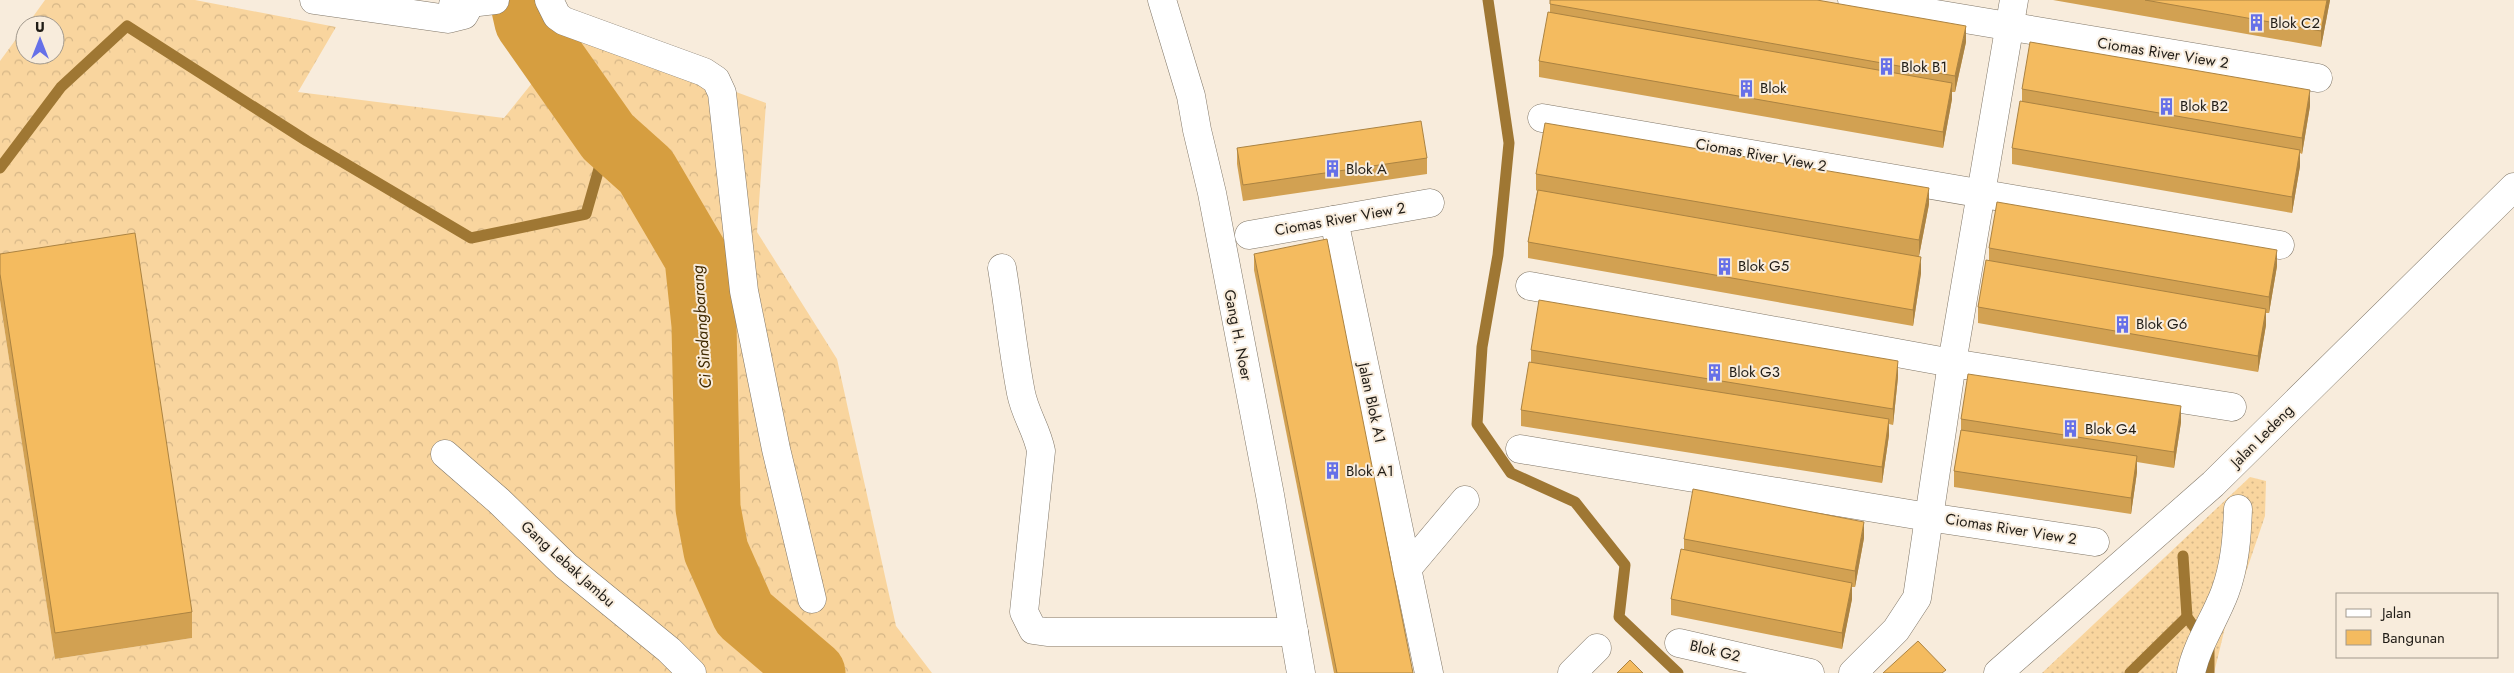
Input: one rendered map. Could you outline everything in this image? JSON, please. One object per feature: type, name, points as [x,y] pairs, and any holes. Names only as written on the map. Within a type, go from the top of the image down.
[{"type":"street","points":[[314,0],[448,19],[479,4]]},
{"type":"street","points":[[549,0],[557,16],[564,21],[704,72],[716,80],[722,93],[744,291],[776,449],[812,599]]},
{"type":"street","name":"Gang H. Noer","points":[[1162,0],[1191,96],[1270,495],[1301,673]]},
{"type":"street","name":"Ciomas River View 2","points":[[1852,0],[2009,28],[2318,78]]},
{"type":"street","name":"Ciomas River View 2","points":[[1852,673],[1896,630],[1917,598],[1952,363],[2014,0]]},
{"type":"street","name":"Ciomas River View 2","points":[[1542,118],[2280,245]]},
{"type":"street","name":"Jalan Ledeng","points":[[1998,673],[2214,484],[2514,187]]},
{"type":"street","name":"Ciomas River View 2","points":[[1249,235],[1430,203]]},
{"type":"street","name":"Jalan Blok A1","points":[[1334,220],[1429,673]]},
{"type":"street","points":[[1002,268],[1021,394],[1026,415],[1038,434],[1040,451],[1024,612],[1033,630],[1047,632],[1294,632]]},
{"type":"street","points":[[1530,286],[1952,363],[2232,408]]},
{"type":"street","name":"Ciomas River View 2","points":[[1520,449],[2095,542]]},
{"type":"street","name":"Gang Lebak Jambu","points":[[445,454],[499,501],[566,566],[669,650],[692,673]]},
{"type":"street","points":[[1406,570],[1466,500]]},
{"type":"street","points":[[2193,666],[2225,592],[2233,565],[2238,509]]},
{"type":"street","name":"Blok G2","points":[[1679,643],[1810,673]]},
{"type":"street","points":[[1572,673],[1597,648]]},
{"type":"green space","points":[[45,0],[195,0],[336,27],[298,92],[504,118],[573,32],[766,103],[757,232],[837,359],[896,626],[932,673],[0,673],[0,300],[55,659],[192,638],[0,280],[0,61],[15,41],[15,65],[65,65],[65,15],[34,15]]},
{"type":"green space","points":[[2250,477],[2266,481],[2265,516],[2244,578],[2228,615],[2214,673],[2042,673]]},
{"type":"building","name":"Blok B1","points":[[1550,0],[1817,0],[1966,26],[1955,76],[1550,4]]},
{"type":"building","points":[[2145,0],[2327,0],[2321,31]]},
{"type":"building","name":"Blok","points":[[1548,12],[1952,83],[1943,132],[1539,61]]},
{"type":"building","name":"Blok B2","points":[[2030,42],[2310,90],[2302,138],[2022,89]]},
{"type":"building","name":"Blok B2","points":[[2020,101],[2300,150],[2292,197],[2012,148]]},
{"type":"building","points":[[1421,121],[1427,158],[1243,185],[1237,148]]},
{"type":"building","name":"Blok G5","points":[[1545,123],[1929,188],[1919,240],[1536,174]]},
{"type":"building","name":"Blok G5","points":[[1538,190],[1921,257],[1913,310],[1528,242]]},
{"type":"building","name":"Blok G6","points":[[1997,202],[2277,250],[2269,297],[1989,248]]},
{"type":"building","points":[[135,233],[192,612],[55,633],[0,274],[0,254]]},
{"type":"building","name":"Blok A1","points":[[1327,239],[1413,673],[1337,673],[1254,254]]},
{"type":"building","name":"Blok G6","points":[[1986,260],[2266,309],[2258,356],[1978,307]]},
{"type":"building","name":"Blok G3","points":[[1539,300],[1898,361],[1893,409],[1531,350]]},
{"type":"building","name":"Blok G3","points":[[1529,362],[1889,419],[1882,467],[1521,410]]},
{"type":"building","name":"Blok G4","points":[[1968,374],[2181,406],[2174,452],[1961,419]]},
{"type":"building","name":"Blok G4","points":[[1961,430],[2137,456],[2131,498],[1954,471]]},
{"type":"building","points":[[1693,489],[1864,522],[1855,571],[1684,539]]},
{"type":"building","points":[[1681,549],[1852,583],[1842,633],[1671,599]]},
{"type":"building","points":[[1918,641],[1946,670],[1942,673],[1883,673]]},
{"type":"building","points":[[1630,660],[1643,673],[1617,673]]},
{"type":"waterway","name":"Ci Sindangbarang","points":[[522,0],[527,22],[608,137],[646,171],[697,258],[704,325],[708,508],[716,551],[744,614],[813,673]]},
{"type":"waterway","points":[[1488,0],[1509,143],[1498,255],[1482,347],[1477,424],[1511,473],[1575,502],[1625,565],[1619,617],[1678,673]]},
{"type":"waterway","points":[[0,168],[61,87],[127,26],[307,141],[471,238],[586,214],[608,137]]},
{"type":"waterway","points":[[2183,556],[2187,617],[2209,648],[2209,673]]},
{"type":"waterway","points":[[2130,673],[2187,617]]},
{"type":"place","name":"Blok C2","points":[[2256,23]]},
{"type":"place","name":"Blok B1","points":[[1887,67]]},
{"type":"place","name":"Blok","points":[[1746,88]]},
{"type":"place","name":"Blok B2","points":[[2166,106]]},
{"type":"place","name":"Blok A","points":[[1332,169]]},
{"type":"place","name":"Blok G5","points":[[1724,266]]},
{"type":"place","name":"Blok G6","points":[[2122,324]]},
{"type":"place","name":"Blok G3","points":[[1715,372]]},
{"type":"place","name":"Blok G4","points":[[2071,429]]},
{"type":"place","name":"Blok A1","points":[[1332,471]]}]
